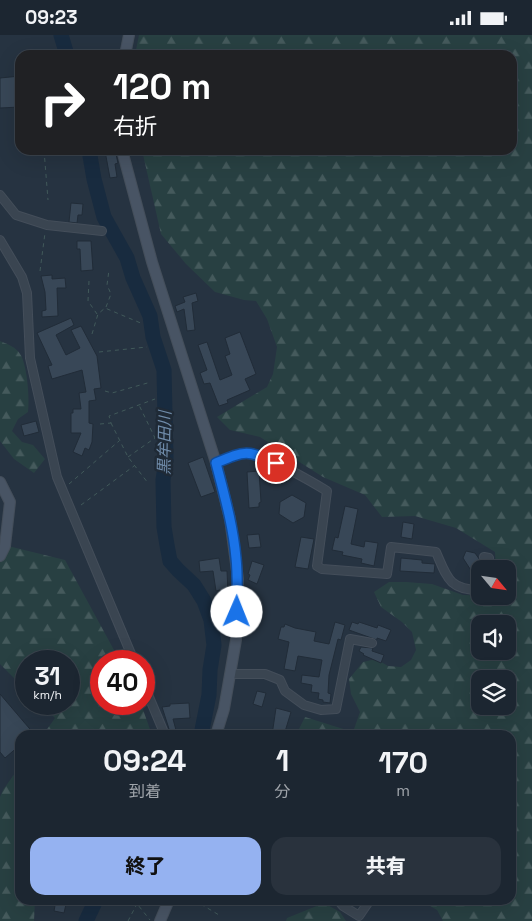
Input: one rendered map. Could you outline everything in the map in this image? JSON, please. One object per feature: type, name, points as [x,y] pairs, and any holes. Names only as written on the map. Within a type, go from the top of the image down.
[{"type":"street","points":[[126,50],[129,35]]},
{"type":"street","points":[[123,155],[152,263],[216,463],[230,519],[238,579],[236,640],[224,709],[218,730]]},
{"type":"street","points":[[0,195],[16,215],[47,225],[102,231]]},
{"type":"street","points":[[0,240],[22,277],[27,293],[30,358],[56,477],[129,650]]},
{"type":"street","points":[[216,463],[235,455],[252,452],[327,491],[316,566],[322,569],[387,574],[391,547],[436,552],[446,574],[455,585],[471,590]]},
{"type":"street","points":[[0,482],[10,502],[5,545],[0,556]]},
{"type":"street","points":[[484,557],[489,558],[489,560]]},
{"type":"street","points":[[231,674],[265,674],[280,680],[285,691],[304,705],[321,710],[336,709],[350,639],[372,643]]},
{"type":"street","points":[[155,711],[163,730]]},
{"type":"street","points":[[160,921],[167,905]]},
{"type":"street","points":[[342,905],[359,916],[367,905]]},
{"type":"path","points":[[44,155],[48,200]]},
{"type":"path","points":[[40,271],[46,230]]},
{"type":"path","points":[[92,334],[98,314],[106,308],[111,294],[107,285],[109,270]]},
{"type":"path","points":[[89,281],[88,301],[98,314]]},
{"type":"path","points":[[106,308],[143,324]]},
{"type":"path","points":[[99,352],[147,347]]},
{"type":"path","points":[[105,391],[112,393],[151,382]]},
{"type":"path","points":[[148,483],[128,457],[109,416],[155,399]]},
{"type":"path","points":[[128,457],[155,438],[138,405]]},
{"type":"path","points":[[100,424],[111,423]]},
{"type":"path","points":[[67,486],[120,441]]},
{"type":"path","points":[[81,505],[134,466]]},
{"type":"path","points":[[128,921],[136,905]]},
{"type":"path","points":[[139,905],[151,921]]},
{"type":"path","points":[[202,905],[219,915]]},
{"type":"green space","points":[[139,35],[532,35],[532,921],[443,921],[437,910],[428,905],[516,905],[516,730],[354,730],[360,712],[351,694],[349,679],[363,662],[376,659],[388,666],[401,667],[411,660],[416,650],[412,632],[402,622],[381,607],[374,592],[389,582],[432,584],[463,595],[471,595],[471,605],[516,605],[516,560],[495,560],[495,552],[456,528],[415,516],[382,517],[365,495],[323,477],[260,437],[230,430],[217,417],[267,387],[273,374],[277,347],[267,319],[256,301],[244,300],[215,292],[186,264],[161,234],[143,155],[517,155],[517,50],[136,50]]},
{"type":"green space","points":[[0,341],[16,349],[24,365],[28,391],[28,412],[18,419],[12,431],[22,442],[33,445],[45,459],[34,473],[14,459],[0,441]]},
{"type":"green space","points":[[0,544],[65,560],[114,650],[90,650],[90,715],[145,715],[150,730],[47,730],[55,718],[52,715],[80,715],[80,650],[15,650],[15,679],[0,664]]},
{"type":"green space","points":[[305,717],[347,730],[298,730]]},
{"type":"green space","points":[[15,773],[15,905],[35,905],[34,921],[0,921],[0,797]]},
{"type":"green space","points":[[319,905],[328,905],[340,912],[346,921],[286,921],[287,918]]},
{"type":"building","points":[[15,76],[15,107],[0,108],[0,78]]},
{"type":"building","points":[[106,155],[116,155],[118,163],[115,164],[117,177],[110,178]]},
{"type":"building","points":[[71,203],[83,204],[82,215],[78,215],[77,223],[69,222]]},
{"type":"building","points":[[77,241],[91,241],[93,270],[81,271],[80,249],[77,249]]},
{"type":"building","points":[[52,275],[52,279],[65,278],[66,288],[57,288],[58,316],[42,317],[42,311],[46,310],[45,292],[41,276]]},
{"type":"building","points":[[196,293],[198,301],[192,303],[195,330],[187,331],[184,309],[177,312],[175,306],[185,302],[183,297]]},
{"type":"building","points":[[71,318],[74,325],[56,335],[66,355],[80,348],[71,330],[81,326],[97,356],[101,388],[94,389],[96,400],[89,401],[89,423],[93,424],[92,442],[89,450],[85,448],[82,456],[73,452],[81,433],[71,433],[71,413],[73,413],[73,409],[81,409],[79,393],[86,392],[82,370],[52,379],[48,366],[52,365],[37,333]]},
{"type":"building","points":[[240,332],[256,374],[245,379],[250,390],[227,400],[228,403],[219,406],[210,383],[204,384],[200,373],[207,370],[198,345],[207,342],[220,380],[232,375],[225,356],[230,354],[225,338]]},
{"type":"building","points":[[36,421],[39,432],[24,436],[21,425]]},
{"type":"building","points":[[203,457],[215,492],[201,497],[188,463]]},
{"type":"building","points":[[259,471],[261,502],[259,507],[249,508],[247,472]]},
{"type":"building","points":[[292,495],[306,503],[304,517],[293,523],[279,514],[280,502]]},
{"type":"building","points":[[345,506],[358,509],[351,544],[364,547],[365,541],[378,543],[374,566],[361,563],[362,559],[342,555],[343,552],[332,550],[335,537],[338,538]]},
{"type":"building","points":[[403,522],[414,524],[412,539],[401,537]]},
{"type":"building","points":[[259,534],[261,547],[249,548],[247,535]]},
{"type":"building","points":[[301,537],[314,539],[308,569],[295,567]]},
{"type":"building","points":[[466,551],[475,553],[480,560],[471,560],[471,570],[463,558]]},
{"type":"building","points":[[219,558],[221,571],[227,571],[229,614],[220,614],[220,590],[216,591],[213,571],[200,572],[199,561]]},
{"type":"building","points":[[401,558],[422,560],[422,563],[435,564],[434,573],[400,571]]},
{"type":"building","points":[[252,561],[264,565],[257,584],[248,580]]},
{"type":"building","points":[[335,622],[345,625],[341,640],[338,639],[329,675],[328,693],[331,694],[330,703],[318,699],[319,693],[311,692],[312,685],[301,683],[302,675],[319,677],[322,660],[298,656],[295,671],[284,669],[289,642],[278,639],[281,627],[284,627],[285,624],[316,632],[314,641],[329,644]]},
{"type":"building","points":[[352,622],[358,624],[359,622],[377,628],[378,625],[391,630],[386,641],[377,638],[377,640],[349,630]]},
{"type":"building","points":[[361,647],[373,648],[372,651],[384,655],[381,663],[363,655],[359,651]]},
{"type":"building","points":[[257,691],[266,693],[262,707],[253,704]]},
{"type":"building","points":[[0,694],[15,712],[15,715],[18,715],[31,730],[15,730],[15,749],[5,758],[0,752]]},
{"type":"building","points":[[189,703],[190,718],[173,719],[176,730],[169,730],[162,707],[170,706],[170,704]]},
{"type":"building","points":[[276,708],[291,712],[286,730],[273,730]]},
{"type":"building","points":[[55,905],[66,905],[64,913],[54,911]]},
{"type":"waterway","name":"黒牟田川","points":[[61,35],[66,50]]},
{"type":"waterway","name":"黒牟田川","points":[[90,155],[104,217],[127,258],[133,278],[150,316],[153,337],[164,370],[166,460],[163,480],[164,527],[167,545],[170,561],[194,585],[204,601],[211,620],[214,645],[209,695],[202,730]]},
{"type":"waterway","name":"黒牟田川","points":[[86,921],[94,905]]},
{"type":"route","points":[[237,612],[238,579],[236,557],[230,519],[216,463],[235,455],[252,452],[276,463]]}]
